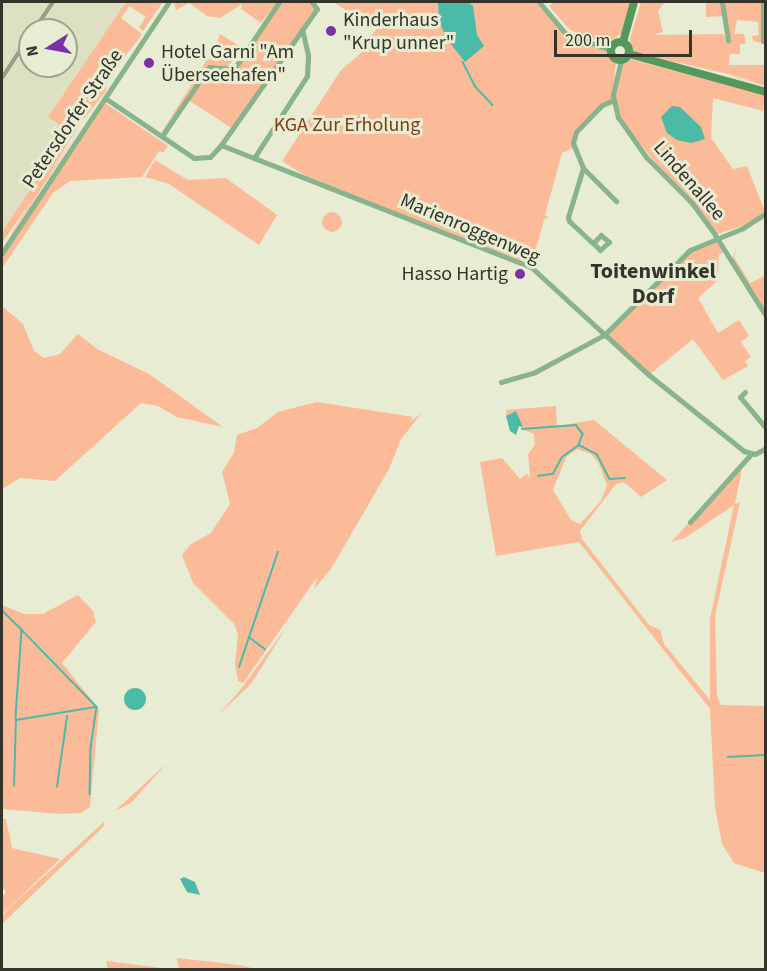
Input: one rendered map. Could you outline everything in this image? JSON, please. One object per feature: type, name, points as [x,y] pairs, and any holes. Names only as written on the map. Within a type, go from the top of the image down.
[{"type":"street","name":"Petersdorfer Straße","points":[[2,253],[169,2]]},
{"type":"street","points":[[162,136],[209,67],[234,69],[279,2]]},
{"type":"street","points":[[105,98],[199,159],[214,154],[317,9],[312,2]]},
{"type":"street","points":[[539,2],[566,34],[611,50]]},
{"type":"street","points":[[623,42],[634,2]]},
{"type":"street","points":[[722,2],[728,41]]},
{"type":"street","points":[[763,41],[764,2]]},
{"type":"street","points":[[254,158],[307,76],[308,55],[302,30]]},
{"type":"street","points":[[621,60],[613,56],[611,50],[615,43],[623,42]]},
{"type":"street","points":[[623,42],[629,48],[629,54]]},
{"type":"street","points":[[616,201],[583,168],[573,148],[573,138],[602,105],[614,100],[621,60],[629,54]]},
{"type":"street","points":[[629,54],[765,92]]},
{"type":"street","name":"Lindenallee","points":[[614,100],[618,117],[640,150],[692,203],[718,239],[765,316]]},
{"type":"street","name":"Marienroggenweg","points":[[221,145],[531,267],[604,335],[751,454]]},
{"type":"street","points":[[583,168],[567,217],[593,243]]},
{"type":"street","points":[[501,382],[535,372],[604,335],[684,256],[765,213]]},
{"type":"street","points":[[745,392],[740,396],[765,428]]},
{"type":"street","points":[[690,522],[751,454],[765,448]]},
{"type":"shaded area","points":[[2,2],[126,2],[78,73],[78,18],[18,18],[18,78],[74,78],[48,117],[69,132],[2,232]]},
{"type":"green space","points":[[126,2],[163,2],[143,31],[139,27],[146,17],[129,6],[121,18],[142,34],[116,67],[108,60],[101,63],[61,126],[48,117],[74,78],[78,78],[78,73]]},
{"type":"green space","points":[[174,2],[277,2],[261,23],[241,9],[242,4],[220,18],[207,16],[189,3],[176,10]]},
{"type":"green space","points":[[279,2],[312,2],[317,7],[233,129],[187,99],[160,135],[208,58],[211,60],[220,34],[241,47],[227,69],[231,71]]},
{"type":"green space","name":"KGA Zur Erholung","points":[[333,2],[536,2],[569,39],[609,52],[616,63],[612,100],[576,132],[573,148],[562,153],[545,215],[549,217],[544,220],[531,267],[315,182],[282,161],[341,70],[361,53],[376,29]]},
{"type":"green space","points":[[554,2],[631,2],[623,32],[608,44],[570,30],[549,6]]},
{"type":"green space","points":[[641,2],[665,2],[658,11],[663,32],[653,35],[723,34],[727,40],[724,16],[706,17],[706,2],[763,2],[764,44],[753,41],[752,36],[759,35],[758,22],[737,20],[734,34],[744,34],[746,44],[740,44],[740,54],[730,54],[729,65],[764,65],[764,58],[765,86],[730,74],[765,90],[728,74],[632,52],[630,39]]},
{"type":"green space","points":[[630,59],[765,95],[763,111],[713,98],[711,138],[733,169],[747,166],[765,212],[745,225],[715,235],[618,117],[613,96],[620,64]]},
{"type":"green space","points":[[108,81],[102,92],[107,86],[106,91],[84,119],[77,108],[96,86]]},
{"type":"green space","points":[[105,103],[168,146],[163,153],[159,151],[142,177],[70,181],[53,193],[2,268],[2,258]]},
{"type":"green space","points":[[73,117],[82,121],[44,182],[83,125],[2,249],[33,198],[2,243],[2,232],[69,132],[64,128]]},
{"type":"green space","points":[[155,160],[188,180],[226,178],[277,215],[259,245],[169,184],[145,177]]},
{"type":"green space","points":[[332,212],[339,215],[342,222],[339,229],[332,232],[325,229],[322,222],[325,215]]},
{"type":"green space","points":[[718,239],[726,250],[719,255],[718,280],[698,298],[718,333],[739,320],[749,336],[741,342],[751,357],[745,361],[748,366],[723,380],[693,339],[649,375],[604,335],[684,256]]},
{"type":"green space","points":[[738,243],[734,257],[750,283],[765,276],[765,315],[732,259]]},
{"type":"green space","points":[[2,306],[23,324],[34,351],[44,358],[60,354],[78,334],[97,349],[149,374],[223,427],[177,417],[158,406],[141,403],[55,481],[20,478],[2,489]]},
{"type":"green space","points":[[317,402],[413,417],[410,421],[421,414],[401,439],[389,469],[331,569],[314,589],[318,576],[243,683],[238,681],[235,664],[238,635],[234,624],[193,583],[182,555],[191,544],[211,533],[230,504],[222,472],[234,453],[237,435],[257,428],[278,412]]},
{"type":"green space","points":[[556,406],[557,426],[594,420],[667,480],[641,497],[624,482],[616,484],[580,531],[582,539],[649,625],[660,630],[664,644],[710,700],[710,619],[734,505],[685,538],[671,542],[743,464],[735,504],[740,502],[715,616],[717,696],[721,705],[765,706],[765,873],[734,863],[722,844],[715,807],[710,709],[579,542],[496,556],[480,462],[502,458],[520,479],[526,474],[530,477],[528,454],[535,445],[534,434],[522,429],[516,411],[506,416],[506,410]],"holes":[[[577,449],[591,454],[599,464],[607,485],[601,501],[580,524],[571,520],[553,490],[566,457]]]},
{"type":"green space","points":[[78,595],[93,611],[96,622],[62,663],[99,709],[90,807],[81,813],[59,814],[2,809],[2,605],[24,614],[43,614]]},
{"type":"green space","points":[[286,628],[251,684],[217,716],[237,694]]},
{"type":"green space","points":[[166,764],[131,803],[115,811]]},
{"type":"green space","points":[[2,819],[6,819],[12,848],[60,859],[2,914],[2,897],[6,892],[2,887]]},
{"type":"green space","points":[[104,822],[104,826],[2,924],[2,916],[11,906]]},
{"type":"green space","points":[[177,958],[239,965],[256,969],[179,969]]},
{"type":"green space","points":[[106,961],[169,969],[108,969]]},
{"type":"water","points":[[438,2],[468,2],[473,6],[477,35],[484,46],[465,62],[446,38],[439,21]]},
{"type":"water","points":[[672,106],[680,107],[701,127],[705,139],[691,143],[677,140],[667,133],[661,117]]},
{"type":"water","points":[[516,411],[523,427],[519,426],[516,435],[510,431],[506,416]]},
{"type":"water","points":[[135,688],[143,691],[146,699],[143,707],[135,710],[127,707],[124,699],[127,691]]},
{"type":"water","points":[[184,877],[195,882],[200,895],[187,892],[180,879]]},
{"type":"waterway","points":[[463,62],[475,86],[493,105]]},
{"type":"waterway","points":[[522,429],[576,425],[583,434],[579,445],[597,454],[610,479],[625,478]]},
{"type":"waterway","points":[[538,476],[553,474],[562,457],[579,445]]},
{"type":"waterway","points":[[239,667],[278,552]]},
{"type":"waterway","points":[[2,610],[22,630],[16,719]]},
{"type":"waterway","points":[[22,630],[97,707],[91,748],[90,794]]},
{"type":"waterway","points":[[249,637],[265,649]]},
{"type":"waterway","points":[[14,786],[16,720],[95,707]]},
{"type":"waterway","points":[[57,787],[67,717]]},
{"type":"waterway","points":[[728,757],[766,755]]},
{"type":"railway","points":[[42,18],[53,2]]},
{"type":"railway","points":[[2,78],[18,53]]},
{"type":"place","name":"Kinderhaus \"Krup unner\"","points":[[331,31]]},
{"type":"place","name":"Hotel Garni \"Am Überseehafen\"","points":[[149,63]]},
{"type":"place","name":"Hasso Hartig","points":[[520,274]]},
{"type":"district","name":"Toitenwinkel Dorf","points":[[653,284]]}]
